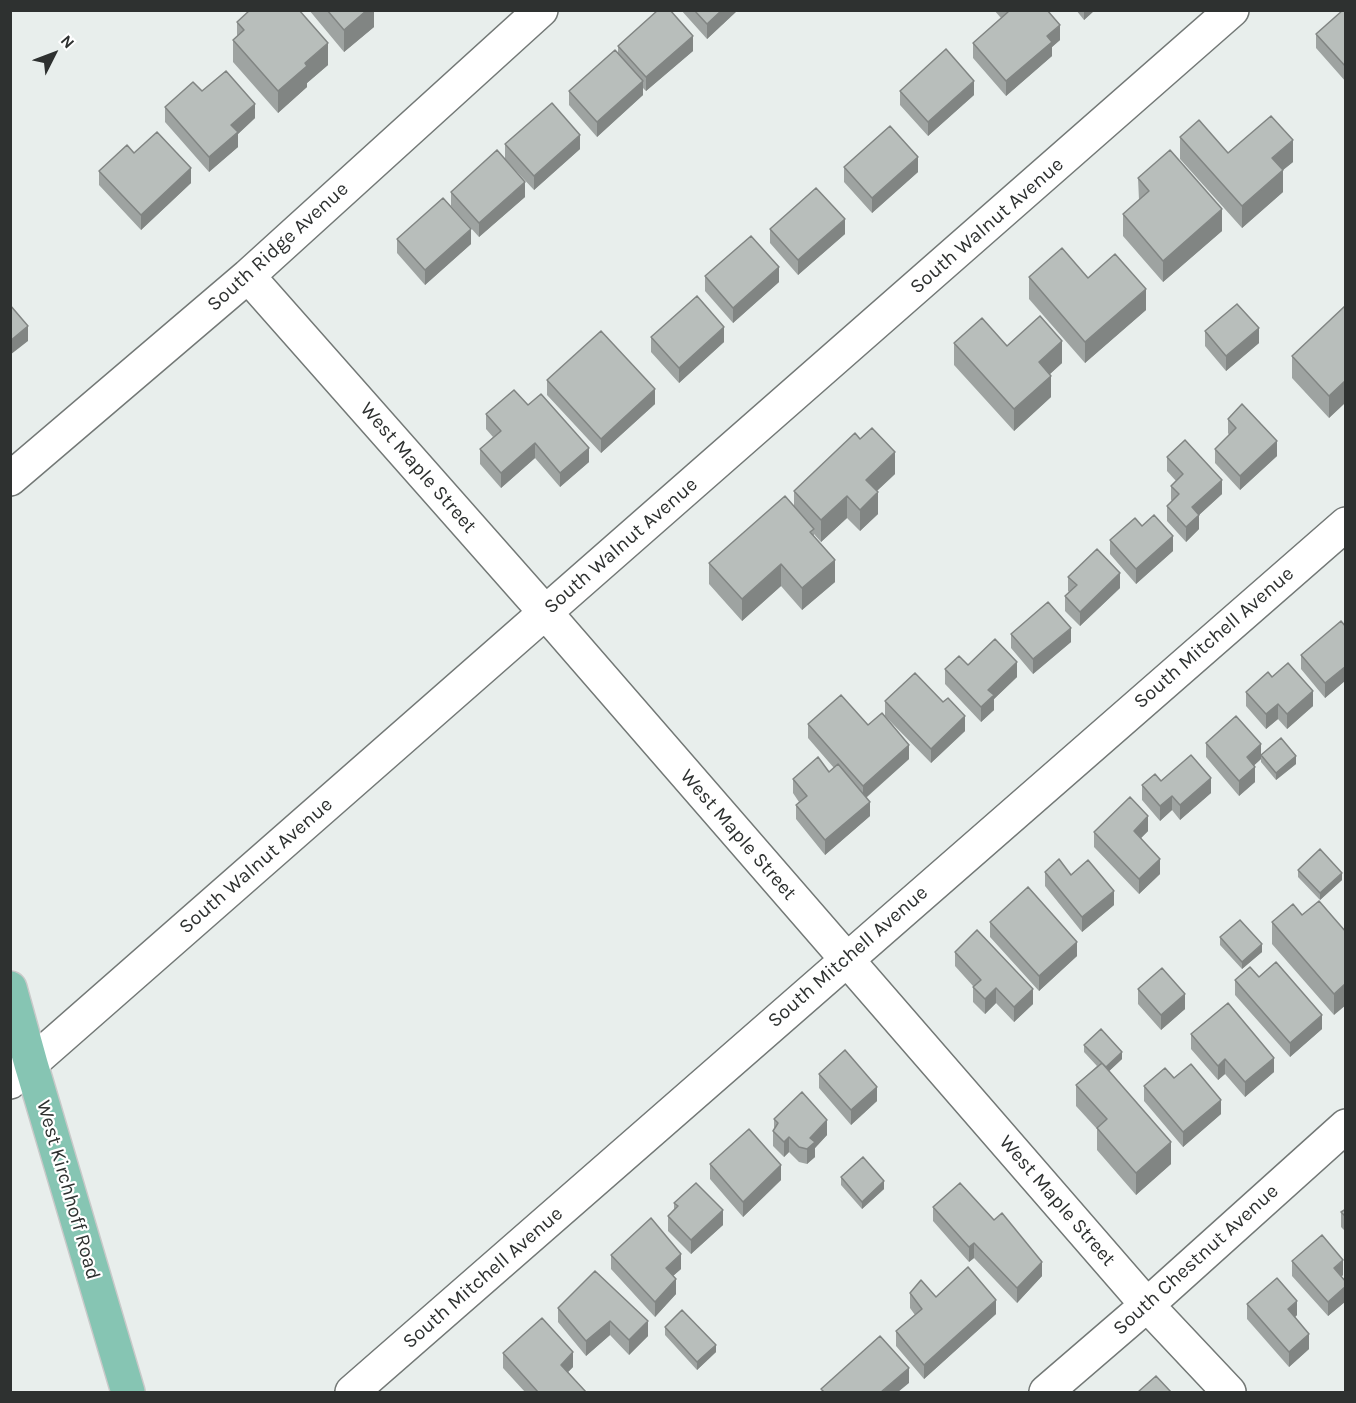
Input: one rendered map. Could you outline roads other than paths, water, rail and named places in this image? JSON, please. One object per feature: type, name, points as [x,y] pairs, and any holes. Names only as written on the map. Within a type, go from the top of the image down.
[{"type":"main road","name":"West Kirchhoff Road","points":[[10,988],[21,1073],[128,1392]]},
{"type":"street","name":"South Ridge Avenue","points":[[10,479],[248,276],[541,10]]},
{"type":"street","name":"South Walnut Avenue","points":[[21,1073],[1232,10]]},
{"type":"street","name":"West Maple Street","points":[[248,276],[545,612],[1147,1305],[1229,1392]]},
{"type":"street","name":"South Mitchell Avenue","points":[[352,1392],[1346,524]]},
{"type":"street","name":"South Chestnut Avenue","points":[[1046,1392],[1147,1305],[1346,1126]]}]
